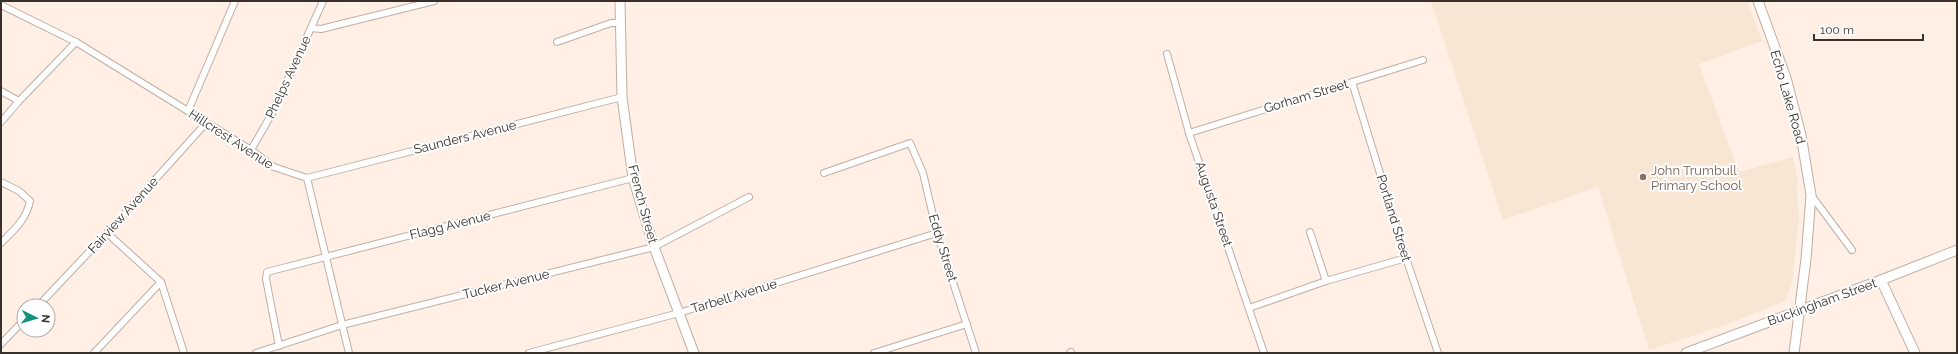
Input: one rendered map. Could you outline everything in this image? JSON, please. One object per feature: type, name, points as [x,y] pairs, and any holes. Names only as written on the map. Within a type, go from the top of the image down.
[{"type":"main road","name":"French Street","points":[[620,1],[622,97],[633,178],[654,247],[694,353]]},
{"type":"main road","name":"Echo Lake Road","points":[[1758,1],[1786,78],[1801,135],[1812,194],[1806,259],[1794,353]]},
{"type":"main road","name":"Buckingham Street","points":[[1686,353],[1957,250]]},
{"type":"main road","points":[[1881,280],[1915,353]]},
{"type":"street","points":[[188,110],[235,1]]},
{"type":"street","name":"Phelps Avenue","points":[[251,150],[274,110],[322,1]]},
{"type":"street","points":[[311,28],[321,29],[434,1]]},
{"type":"street","name":"Hillcrest Avenue","points":[[1,4],[76,42],[188,110],[206,123],[251,150],[274,167],[307,178]]},
{"type":"street","points":[[556,42],[611,23],[621,23]]},
{"type":"street","points":[[1,122],[19,101],[76,42]]},
{"type":"street","name":"Augusta Street","points":[[1167,54],[1189,132],[1264,353]]},
{"type":"street","name":"Gorham Street","points":[[1189,132],[1423,60]]},
{"type":"street","name":"Portland Street","points":[[1352,82],[1406,258],[1438,353]]},
{"type":"street","points":[[1,91],[19,101]]},
{"type":"street","name":"Saunders Avenue","points":[[307,178],[622,97]]},
{"type":"street","name":"Fairview Avenue","points":[[46,298],[107,233],[206,123]]},
{"type":"street","name":"Eddy Street","points":[[824,173],[910,143],[923,173],[937,233],[976,353]]},
{"type":"street","points":[[307,178],[328,256],[349,353]]},
{"type":"street","name":"Flagg Avenue","points":[[279,346],[266,279],[267,272],[633,178]]},
{"type":"street","points":[[1,182],[19,191],[30,202],[28,213],[1,243]]},
{"type":"street","name":"Echo Lake Road","points":[[1812,194],[1852,250]]},
{"type":"street","name":"Tucker Avenue","points":[[256,353],[342,325],[654,247],[750,197]]},
{"type":"street","points":[[1310,232],[1326,281]]},
{"type":"street","points":[[107,233],[162,282],[184,353]]},
{"type":"street","name":"Tarbell Avenue","points":[[529,353],[679,313],[937,233]]},
{"type":"street","points":[[1249,308],[1326,281],[1406,258]]},
{"type":"street","points":[[94,353],[162,282]]},
{"type":"street","points":[[874,353],[967,324]]},
{"type":"street","points":[[1,344],[16,328]]},
{"type":"shaded area","name":"John Trumbull Primary School","points":[[1431,1],[1747,1],[1762,41],[1699,64],[1739,172],[1793,157],[1798,181],[1797,198],[1799,218],[1792,283],[1785,301],[1728,324],[1649,350],[1598,187],[1503,220]]},
{"type":"place","name":"John Trumbull Primary School","points":[[1643,177]]}]
